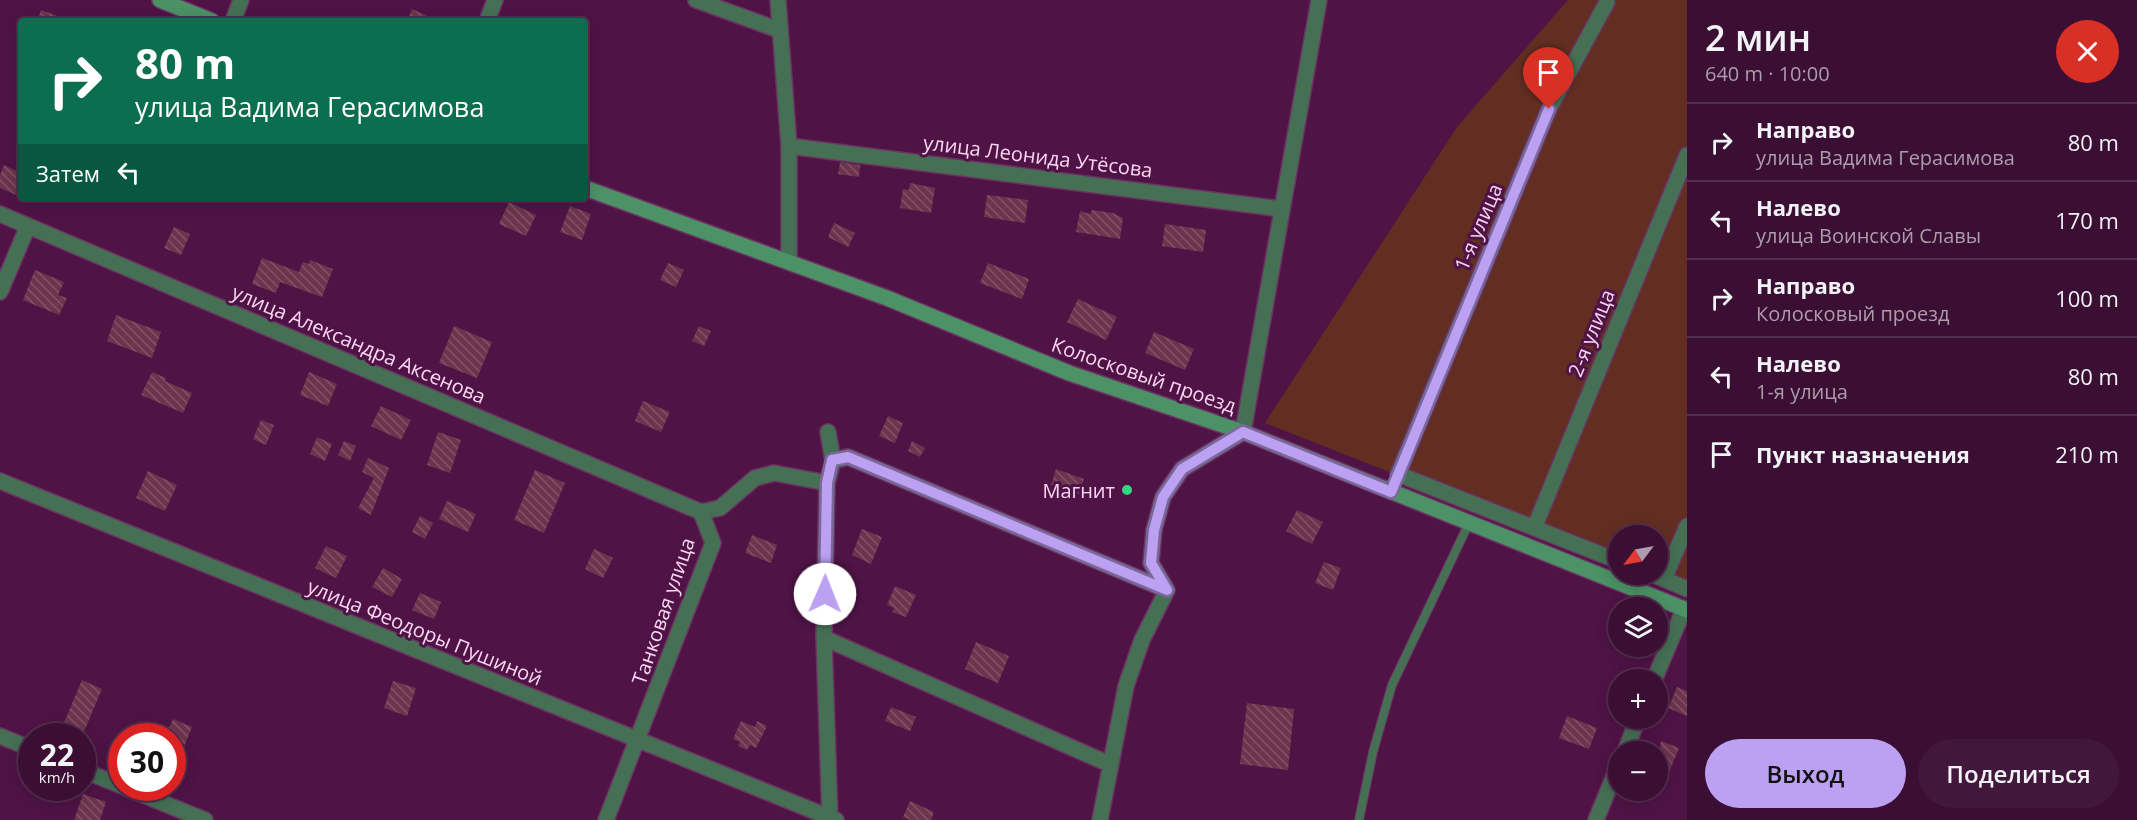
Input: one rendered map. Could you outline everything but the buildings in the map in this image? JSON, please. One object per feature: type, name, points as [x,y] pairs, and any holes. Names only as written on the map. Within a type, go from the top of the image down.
[{"type":"street","points":[[160,0],[205,18]]},
{"type":"street","points":[[234,18],[241,0]]},
{"type":"street","points":[[488,18],[495,0]]},
{"type":"street","points":[[696,0],[779,30]]},
{"type":"street","points":[[778,0],[789,146],[789,262]]},
{"type":"street","points":[[1167,590],[1151,563],[1154,530],[1163,497],[1182,469],[1243,432],[1319,0]]},
{"type":"street","name":"1-я улица","points":[[1398,474],[1549,109],[1607,2]]},
{"type":"street","name":"улица Леонида Утёсова","points":[[789,146],[1282,209]]},
{"type":"street","name":"2-я улица","points":[[1535,526],[1687,155]]},
{"type":"street","name":"Колосковый проезд","points":[[588,189],[887,298],[1069,373],[1243,432],[1685,609]]},
{"type":"street","name":"улица Александра Аксенова","points":[[0,214],[701,512]]},
{"type":"street","points":[[0,292],[28,226]]},
{"type":"street","points":[[828,432],[832,460],[827,483],[824,638],[831,819]]},
{"type":"street","points":[[832,460],[848,457],[1167,590]]},
{"type":"street","name":"Танковая улица","points":[[606,820],[713,543],[701,512],[720,508],[755,478],[774,473],[827,483]]},
{"type":"street","points":[[1398,474],[1535,526],[1608,557]]},
{"type":"street","name":"улица Феодоры Пушиной","points":[[0,481],[831,819]]},
{"type":"street","points":[[1668,559],[1687,525]]},
{"type":"street","points":[[1668,581],[1687,589]]},
{"type":"street","points":[[1100,820],[1126,686],[1142,640],[1167,590]]},
{"type":"street","points":[[1659,669],[1685,609]]},
{"type":"street","points":[[824,638],[1110,764]]},
{"type":"street","points":[[0,736],[18,743]]},
{"type":"street","points":[[1596,820],[1608,791]]},
{"type":"street","points":[[158,801],[205,820]]},
{"type":"lane","points":[[1391,492],[1398,474]]},
{"type":"lane","points":[[1359,820],[1373,752],[1392,685],[1469,523]]},
{"type":"shaded area","points":[[1568,0],[1687,0],[1687,589],[1668,579],[1668,525],[1608,525],[1608,558],[1265,423],[1457,127]]},
{"type":"place","name":"Магнит","points":[[1127,490]]},
{"type":"route","points":[[825,594],[827,483],[832,460],[848,457],[1167,590],[1151,563],[1154,530],[1163,497],[1182,469],[1243,432],[1391,492],[1549,109]]}]
